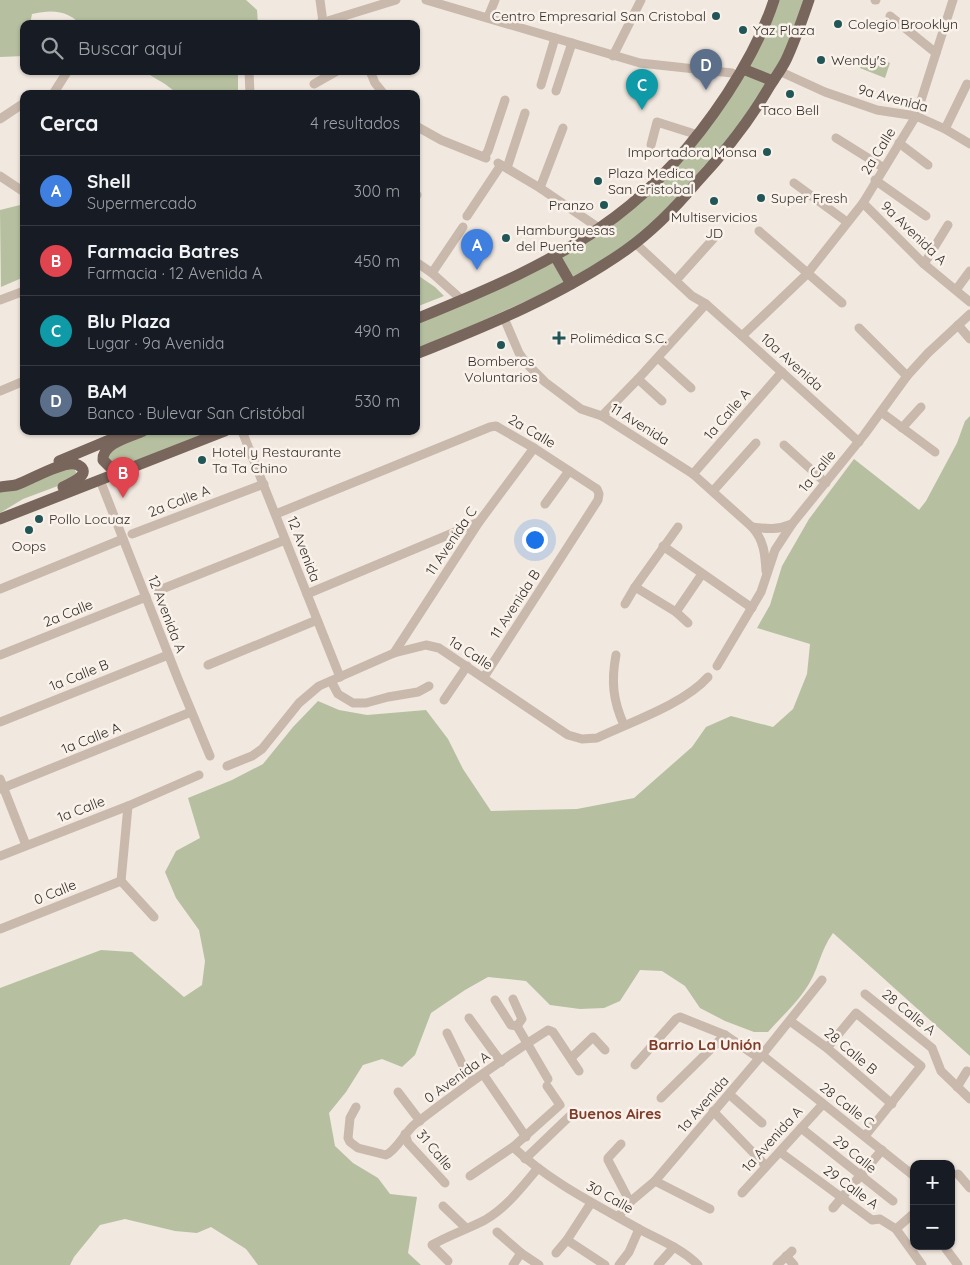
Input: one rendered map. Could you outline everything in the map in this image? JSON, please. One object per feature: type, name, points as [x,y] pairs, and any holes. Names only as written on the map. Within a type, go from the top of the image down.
[{"type":"main road","points":[[420,317],[513,278],[555,256],[599,228],[633,202],[669,168],[698,135],[740,73],[768,20],[774,0]]},
{"type":"main road","points":[[420,352],[504,318],[571,284],[602,266],[646,234],[672,210],[728,148],[743,128],[776,76],[796,36],[809,0]]},
{"type":"main road","points":[[740,73],[776,76]]},
{"type":"main road","points":[[555,256],[571,284]]},
{"type":"main road","points":[[0,486],[122,435]]},
{"type":"main road","points":[[134,435],[106,450],[103,456],[105,464],[110,467],[131,464],[207,438]]},
{"type":"main road","points":[[4,517],[214,435]]},
{"type":"main road","points":[[0,486],[15,485],[67,464],[77,464],[82,468],[83,473],[77,481],[28,501],[4,517]]},
{"type":"street","points":[[320,0],[320,20]]},
{"type":"street","points":[[330,20],[396,0]]},
{"type":"street","points":[[426,0],[640,63],[740,73]]},
{"type":"street","points":[[488,17],[495,0]]},
{"type":"street","points":[[613,56],[641,0]]},
{"type":"street","name":"2a Calle","points":[[742,336],[807,274],[863,203],[875,180],[916,116],[953,0]]},
{"type":"street","points":[[351,14],[353,20]]},
{"type":"street","points":[[890,16],[936,53]]},
{"type":"street","points":[[541,85],[555,38]]},
{"type":"street","points":[[556,91],[572,43]]},
{"type":"street","points":[[55,90],[65,75]]},
{"type":"street","points":[[249,75],[250,90]]},
{"type":"street","points":[[314,84],[330,75]]},
{"type":"street","points":[[372,75],[381,90]]},
{"type":"street","name":"9a Avenida","points":[[776,76],[877,110],[916,116],[945,129],[970,144]]},
{"type":"street","points":[[945,129],[967,84]]},
{"type":"street","points":[[420,128],[441,140],[485,158],[505,100]]},
{"type":"street","points":[[0,119],[20,106]]},
{"type":"street","points":[[467,216],[502,165],[525,113]]},
{"type":"street","points":[[650,145],[657,122],[698,135]]},
{"type":"street","points":[[540,188],[563,128]]},
{"type":"street","points":[[836,138],[884,168]]},
{"type":"street","points":[[899,143],[928,165]]},
{"type":"street","points":[[502,165],[599,228]]},
{"type":"street","points":[[0,176],[20,189]]},
{"type":"street","points":[[875,180],[926,216]]},
{"type":"street","points":[[794,183],[847,222]]},
{"type":"street","name":"9a Avenida A","points":[[863,203],[924,264],[970,302]]},
{"type":"street","points":[[924,264],[948,225]]},
{"type":"street","points":[[432,272],[463,227]]},
{"type":"street","points":[[758,231],[842,303]]},
{"type":"street","name":"10a Avenida","points":[[646,234],[644,241],[646,248],[858,442]]},
{"type":"street","points":[[679,277],[714,238]]},
{"type":"street","name":"10a Avenida","points":[[635,243],[692,295],[706,304]]},
{"type":"street","points":[[420,264],[432,272],[462,300]]},
{"type":"street","points":[[956,290],[970,271]]},
{"type":"street","points":[[0,300],[20,292]]},
{"type":"street","points":[[602,416],[658,358],[706,304]]},
{"type":"street","name":"1a Calle","points":[[717,666],[752,608],[766,577],[775,550],[792,524],[858,442],[907,376],[928,353],[970,314]]},
{"type":"street","name":"11 Avenida","points":[[504,318],[516,348],[526,363],[545,382],[580,409],[602,416],[693,474],[752,527],[760,535],[764,548],[766,577]]},
{"type":"street","points":[[958,326],[970,339]]},
{"type":"street","points":[[859,328],[907,376]]},
{"type":"street","points":[[658,358],[691,388]]},
{"type":"street","name":"1a Calle A","points":[[693,474],[782,372]]},
{"type":"street","points":[[638,379],[662,401]]},
{"type":"street","points":[[0,391],[20,383]]},
{"type":"street","points":[[902,428],[921,407]]},
{"type":"street","points":[[881,412],[935,452]]},
{"type":"street","name":"2a Calle","points":[[276,514],[496,426],[569,470],[596,489],[599,494]]},
{"type":"street","name":"12 Avenida","points":[[244,435],[317,620],[338,694],[354,703],[366,703],[418,692],[429,686]]},
{"type":"street","points":[[714,491],[756,443]]},
{"type":"street","points":[[784,445],[826,483]]},
{"type":"street","name":"11 Avenida C","points":[[394,653],[479,522],[534,448]]},
{"type":"street","points":[[545,504],[569,470]]},
{"type":"street","name":"12 Avenida A","points":[[100,480],[168,655],[210,756]]},
{"type":"street","name":"2a Calle A","points":[[132,534],[264,484]]},
{"type":"street","name":"11 Avenida B","points":[[484,677],[598,500],[599,494]]},
{"type":"street","points":[[307,594],[479,522]]},
{"type":"street","points":[[752,527],[780,529],[792,524]]},
{"type":"street","points":[[625,604],[678,527]]},
{"type":"street","points":[[0,589],[123,539]]},
{"type":"street","points":[[157,592],[286,540]]},
{"type":"street","points":[[664,546],[752,608]]},
{"type":"street","points":[[676,612],[702,574]]},
{"type":"street","points":[[635,587],[676,612],[688,623]]},
{"type":"street","name":"2a Calle","points":[[0,655],[146,597]]},
{"type":"street","points":[[208,665],[317,620]]},
{"type":"street","name":"1a Calle","points":[[227,766],[252,756],[262,749],[298,703],[319,686],[394,653],[426,645],[439,648],[568,735],[582,739],[597,738],[685,697],[708,677]]},
{"type":"street","name":"1a Calle B","points":[[0,722],[168,655]]},
{"type":"street","points":[[616,655],[613,674],[613,694],[617,710],[624,725]]},
{"type":"street","points":[[444,700],[467,666]]},
{"type":"street","name":"1a Calle A","points":[[1,786],[191,712]]},
{"type":"street","name":"1a Calle","points":[[0,856],[128,806],[199,775]]},
{"type":"street","points":[[1,786],[26,845]]},
{"type":"street","points":[[128,806],[120,880],[154,917]]},
{"type":"street","name":"0 Calle","points":[[0,929],[120,880]]},
{"type":"street","name":"1a Avenida","points":[[618,1217],[630,1202],[655,1181],[790,1021],[822,980]]},
{"type":"street","name":"28 Calle A","points":[[865,994],[932,1048],[941,1071],[970,1099]]},
{"type":"street","points":[[470,1176],[513,1147],[560,1104],[526,1044],[517,1023],[513,999]]},
{"type":"street","points":[[495,1000],[517,1023]]},
{"type":"street","points":[[827,1048],[856,1012],[921,1066],[865,1136]]},
{"type":"street","name":"28 Calle C","points":[[635,1065],[676,1019],[680,1017],[725,1036],[760,1057],[865,1136],[910,1173]]},
{"type":"street","points":[[469,1018],[500,1062]]},
{"type":"street","name":"28 Calle B","points":[[790,1021],[827,1048],[892,1104]]},
{"type":"street","name":"0 Avenida A","points":[[356,1107],[350,1118],[348,1138],[350,1142],[358,1148],[389,1154],[405,1134],[420,1121],[471,1082],[548,1030],[553,1032],[571,1058]]},
{"type":"street","points":[[447,1033],[471,1082]]},
{"type":"street","points":[[661,1098],[725,1036]]},
{"type":"street","points":[[579,1071],[571,1058],[593,1037],[605,1050]]},
{"type":"street","points":[[957,1087],[967,1071]]},
{"type":"street","points":[[483,1074],[526,1136]]},
{"type":"street","points":[[398,1092],[420,1121]]},
{"type":"street","points":[[729,1094],[762,1124]]},
{"type":"street","name":"1a Avenida A","points":[[742,1193],[823,1104]]},
{"type":"street","points":[[713,1111],[766,1166]]},
{"type":"street","points":[[525,1159],[574,1112]]},
{"type":"street","name":"29 Calle","points":[[801,1128],[892,1201]]},
{"type":"street","name":"31 Calle","points":[[405,1134],[408,1143],[445,1183]]},
{"type":"street","points":[[621,1144],[608,1160],[630,1202]]},
{"type":"street","name":"30 Calle","points":[[513,1147],[525,1159],[592,1203],[674,1247],[695,1264]]},
{"type":"street","points":[[833,1208],[882,1150]]},
{"type":"street","name":"29 Calle A","points":[[780,1152],[872,1220],[880,1219],[896,1230],[922,1265]]},
{"type":"street","points":[[448,1260],[432,1245],[484,1220],[500,1210],[538,1168]]},
{"type":"street","points":[[958,1174],[970,1188]]},
{"type":"street","points":[[655,1181],[710,1209]]},
{"type":"street","points":[[556,1253],[592,1203]]},
{"type":"street","points":[[443,1206],[466,1228]]},
{"type":"street","points":[[896,1230],[910,1217]]},
{"type":"street","points":[[619,1265],[629,1252],[640,1229]]},
{"type":"street","points":[[497,1232],[521,1253],[539,1265]]},
{"type":"street","points":[[567,1240],[605,1265]]},
{"type":"street","points":[[658,1265],[674,1247]]},
{"type":"street","points":[[947,1250],[958,1265]]},
{"type":"street","points":[[513,1265],[521,1253]]},
{"type":"street","points":[[777,1265],[789,1253],[794,1265]]},
{"type":"green space","points":[[0,0],[246,0],[257,10],[258,20],[76,20],[58,12],[32,14],[31,20],[20,20],[20,56],[0,57]]},
{"type":"green space","points":[[778,0],[807,0],[773,79],[746,68]]},
{"type":"green space","points":[[866,54],[890,63],[885,78],[860,68]]},
{"type":"green space","points":[[744,72],[770,82],[751,113],[649,228],[571,281],[558,256],[637,203]]},
{"type":"green space","points":[[150,75],[238,75],[238,90],[173,90]]},
{"type":"green space","points":[[20,205],[20,279],[1,287],[0,210]]},
{"type":"green space","points":[[555,258],[568,282],[420,349],[420,320]]},
{"type":"green space","points":[[420,277],[435,287],[444,296],[420,305]]},
{"type":"green space","points":[[970,416],[970,1056],[833,933],[809,983],[797,1001],[768,1032],[754,1032],[725,1021],[700,1008],[685,986],[662,971],[640,970],[620,1001],[604,1008],[580,1009],[550,1005],[526,981],[488,977],[431,1013],[415,1055],[402,1067],[382,1059],[363,1065],[346,1092],[329,1113],[335,1146],[353,1163],[378,1178],[390,1194],[417,1197],[408,1253],[421,1265],[258,1265],[246,1249],[211,1227],[197,1233],[175,1231],[125,1219],[100,1225],[74,1257],[70,1265],[0,1265],[0,988],[101,950],[132,952],[184,997],[202,985],[205,961],[199,930],[176,898],[165,872],[176,851],[200,838],[188,798],[232,780],[263,764],[293,727],[318,701],[339,710],[367,715],[426,710],[448,739],[463,769],[491,811],[577,809],[634,798],[692,747],[706,727],[731,716],[773,727],[793,709],[807,674],[810,644],[757,628],[770,605],[782,566],[809,519],[854,459],[919,510],[926,501],[957,443],[965,421]]},
{"type":"green space","points":[[139,435],[206,435],[115,468],[104,453],[119,443]]},
{"type":"green space","points":[[64,467],[74,468],[76,472],[75,477],[71,481],[23,499],[0,513],[0,490]]},
{"type":"place","name":"Centro Empresarial San Cristobal","points":[[716,16]]},
{"type":"place","name":"Colegio Brooklyn","points":[[838,24]]},
{"type":"place","name":"Yaz Plaza","points":[[743,30]]},
{"type":"place","name":"Wendy's","points":[[821,60]]},
{"type":"place","name":"BAM","points":[[706,90]]},
{"type":"place","name":"Taco Bell","points":[[790,94]]},
{"type":"place","name":"Blu Plaza","points":[[642,110]]},
{"type":"place","name":"Importadora Monsa","points":[[767,152]]},
{"type":"place","name":"Plaza Medica San Cristobal","points":[[598,181]]},
{"type":"place","name":"Super Fresh","points":[[761,198]]},
{"type":"place","name":"Multiservicios JD","points":[[714,201]]},
{"type":"place","name":"Pranzo","points":[[604,205]]},
{"type":"place","name":"Hamburguesas del Puente","points":[[506,238]]},
{"type":"place","name":"Shell","points":[[477,270]]},
{"type":"place","name":"Polimédica S.C.","points":[[559,338]]},
{"type":"place","name":"Bomberos Voluntarios","points":[[501,345]]},
{"type":"place","name":"Hotel y Restaurante Ta Ta Chino","points":[[202,460]]},
{"type":"place","name":"Farmacia Batres","points":[[123,498]]},
{"type":"place","name":"Pollo Locuaz","points":[[39,519]]},
{"type":"place","name":"Oops","points":[[29,530]]},
{"type":"district","name":"Barrio La Unión","points":[[705,1045]]},
{"type":"district","name":"Buenos Aires","points":[[615,1114]]}]
